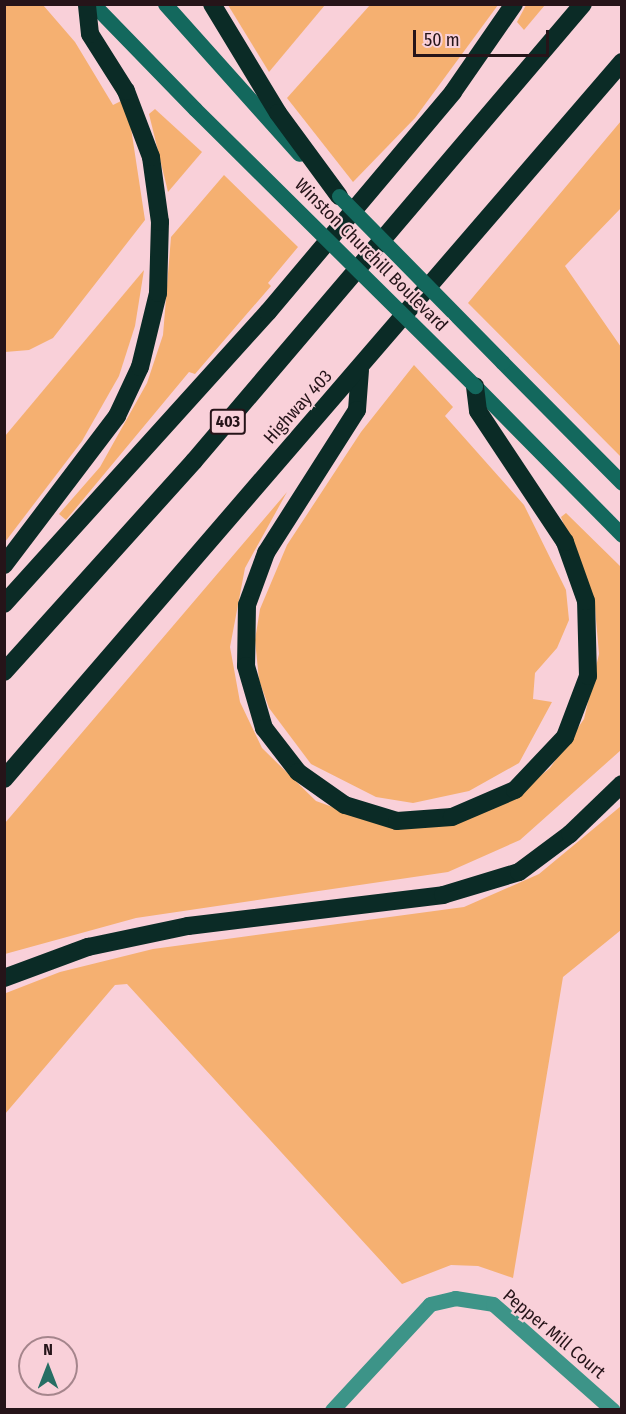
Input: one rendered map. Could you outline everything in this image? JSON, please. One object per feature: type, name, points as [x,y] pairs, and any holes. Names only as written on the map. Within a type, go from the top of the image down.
[{"type":"highway","points":[[4,566],[117,416],[140,367],[158,293],[158,194],[132,104],[90,34],[87,4]]},
{"type":"highway","points":[[212,4],[237,52],[339,196]]},
{"type":"highway","points":[[4,603],[375,187],[453,92],[514,4]]},
{"type":"highway","name":"403","points":[[4,672],[194,461],[583,4]]},
{"type":"highway","name":"Highway 403","points":[[4,778],[360,369],[621,62]]},
{"type":"highway","points":[[360,369],[357,410],[266,553],[246,605],[246,666],[264,728],[298,772],[345,805],[397,821],[452,817],[515,790],[565,737],[588,676],[586,601],[566,542],[478,411],[475,386]]},
{"type":"highway","points":[[4,978],[88,947],[188,926],[434,896],[519,872],[570,834],[621,783]]},
{"type":"main road","name":"Winston Churchill Boulevard","points":[[93,4],[621,535]]},
{"type":"main road","name":"Winston Churchill Boulevard","points":[[165,4],[339,196],[621,483]]},
{"type":"street","name":"Pepper Mill Court","points":[[332,1410],[430,1304],[454,1298],[493,1305],[613,1410]]},
{"type":"shaded area","points":[[5,5],[43,5],[75,42],[113,105],[121,101],[131,128],[145,220],[53,338],[29,350],[5,352]]},
{"type":"shaded area","points":[[228,5],[325,5],[269,72]]},
{"type":"shaded area","points":[[370,5],[498,5],[415,118],[353,182],[287,98]]},
{"type":"shaded area","points":[[526,5],[545,5],[524,30],[517,22]]},
{"type":"shaded area","points":[[155,109],[202,152],[168,192],[149,114]]},
{"type":"shaded area","points":[[621,121],[621,208],[565,266],[621,347],[621,457],[468,303]]},
{"type":"shaded area","points":[[224,175],[298,247],[268,283],[271,286],[195,374],[189,372],[66,520],[59,514],[100,467],[147,383],[163,335],[171,237]]},
{"type":"shaded area","points":[[144,270],[135,326],[119,376],[82,441],[5,542],[5,436]]},
{"type":"shaded area","points":[[414,365],[453,407],[445,416],[524,505],[566,590],[569,620],[557,648],[535,673],[533,699],[552,702],[519,763],[469,791],[413,803],[376,797],[311,764],[269,708],[259,680],[255,640],[260,609],[287,545],[361,432]]},
{"type":"shaded area","points":[[287,492],[245,568],[230,647],[240,702],[262,748],[316,801],[385,826],[451,825],[508,802],[550,768],[584,719],[599,654],[595,608],[561,517],[566,513],[621,567],[621,750],[520,840],[448,872],[136,918],[5,954],[5,823]]},
{"type":"shaded area","points":[[621,806],[621,930],[563,977],[513,1278],[478,1266],[451,1265],[402,1284],[127,984],[115,985],[5,1114],[6,993],[60,972],[153,949],[464,907],[539,874]]}]
